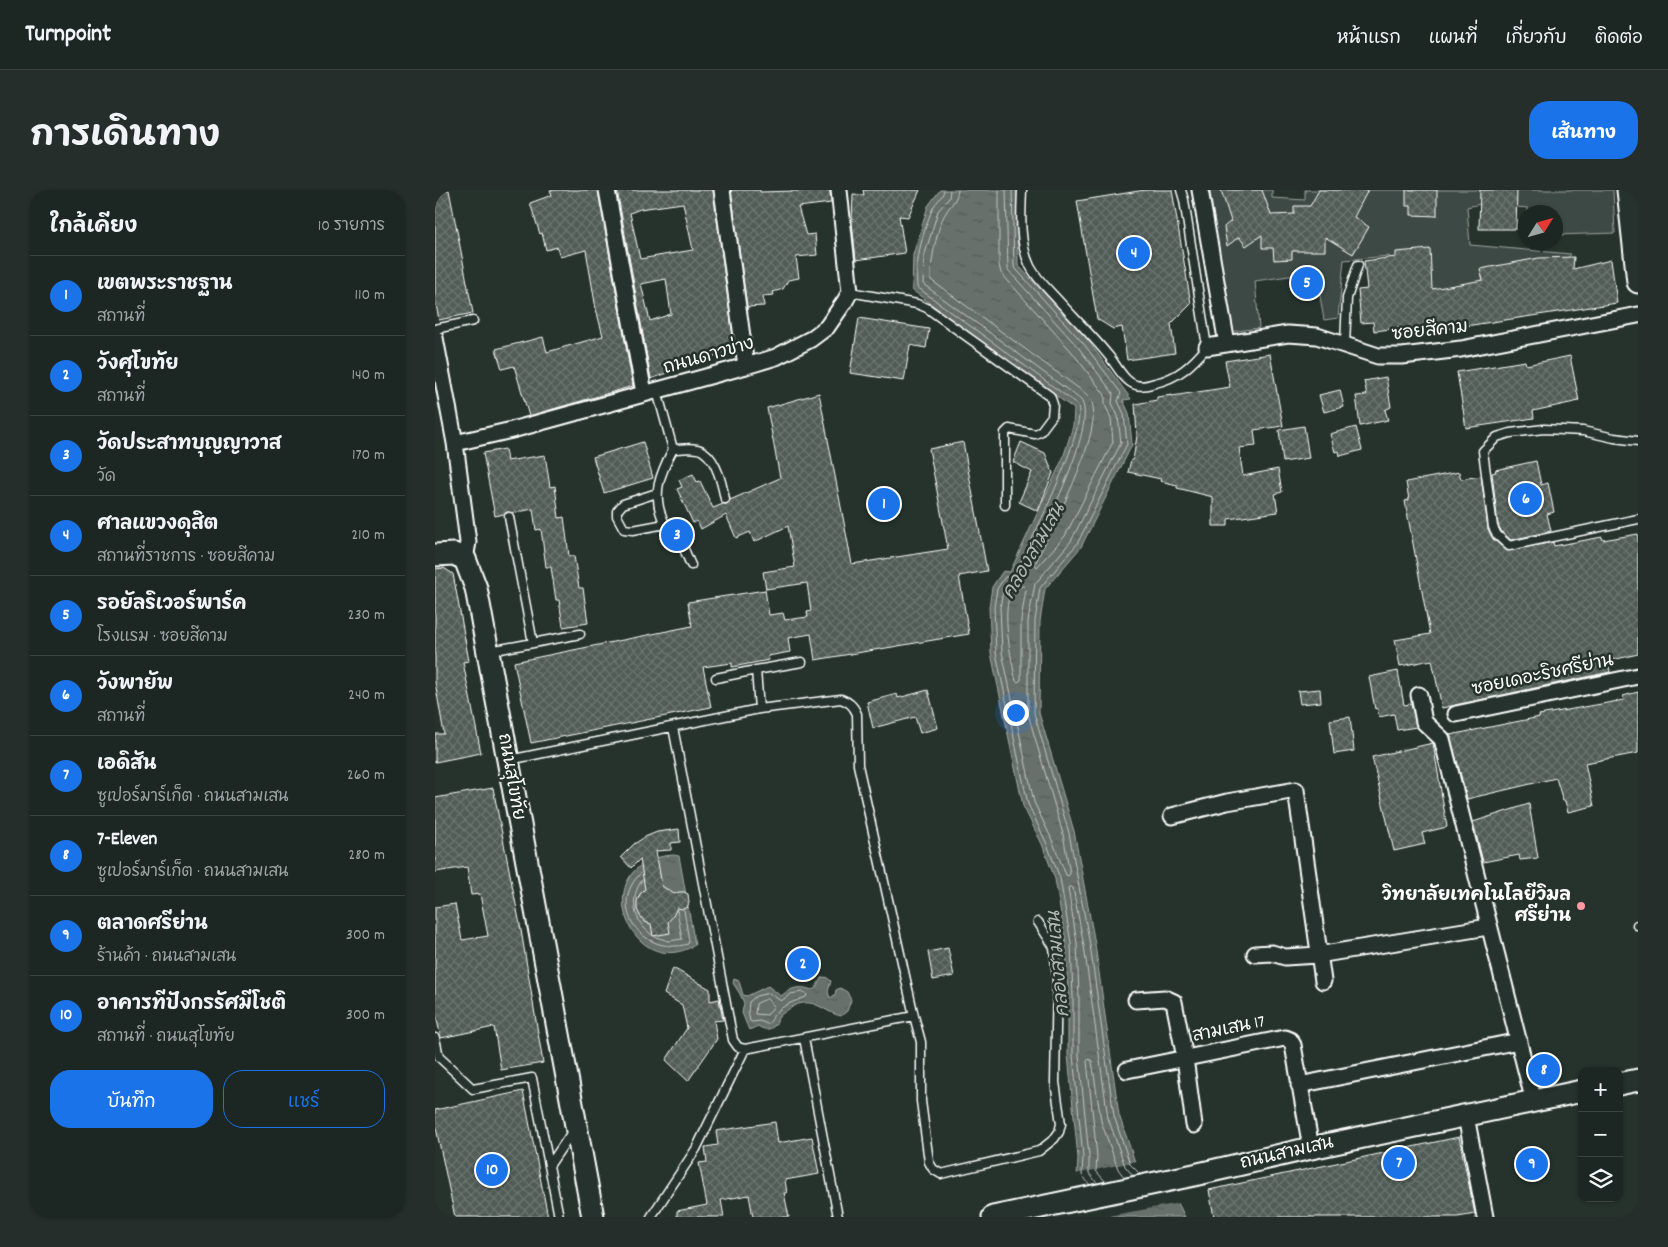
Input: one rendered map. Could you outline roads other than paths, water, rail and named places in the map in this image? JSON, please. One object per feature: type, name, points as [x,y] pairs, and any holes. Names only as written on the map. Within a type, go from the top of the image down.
[{"type":"street","points":[[607,190],[651,392]]},
{"type":"street","points":[[722,190],[746,366]]},
{"type":"street","points":[[839,190],[850,292]]},
{"type":"street","points":[[1200,190],[1227,344]]},
{"type":"street","points":[[1628,190],[1638,282]]},
{"type":"street","name":"ถนนดาวข่าง","points":[[455,443],[512,430],[775,357],[811,339],[827,327],[850,292]]},
{"type":"street","name":"ซอยสีคาม","points":[[1207,347],[1288,334],[1317,336],[1378,356],[1402,356],[1461,349],[1638,315]]},
{"type":"street","name":"ถนนสุโขทัย","points":[[435,338],[455,443],[468,542],[465,558],[476,588],[593,1217]]},
{"type":"street","points":[[435,555],[454,554],[465,558]]},
{"type":"street","name":"ซอยเดอะริชศรีย่าน","points":[[1456,714],[1638,676]]},
{"type":"street","points":[[1419,695],[1424,722],[1441,739],[1534,1102]]},
{"type":"street","points":[[1173,816],[1227,802],[1297,790],[1323,981]]},
{"type":"street","points":[[1255,954],[1272,954],[1285,957],[1318,955],[1489,927]]},
{"type":"street","points":[[1137,1000],[1165,998],[1174,1002],[1185,1058],[1194,1125]]},
{"type":"street","name":"สามเสน 17","points":[[1127,1070],[1285,1038],[1290,1040],[1293,1045],[1311,1148]]},
{"type":"street","points":[[1299,1085],[1519,1042]]},
{"type":"street","points":[[1623,1083],[1638,1080]]},
{"type":"street","name":"ถนนสามเสน","points":[[993,1217],[1578,1092]]},
{"type":"street","points":[[1466,1116],[1485,1217]]},
{"type":"lane","points":[[1022,190],[1021,219],[1023,240],[1029,265],[1042,283],[1108,355],[1123,375],[1134,385],[1142,386],[1165,381],[1178,375],[1194,363],[1207,347],[1181,190]]},
{"type":"lane","points":[[1345,345],[1347,298],[1358,265]]},
{"type":"lane","points":[[850,292],[917,304],[927,308],[1050,396],[1053,404],[1052,416],[1040,432],[1035,434],[1009,429],[1005,433],[1005,505]]},
{"type":"lane","points":[[435,329],[473,321]]},
{"type":"lane","points":[[651,392],[673,449],[661,471],[657,493],[659,508],[665,524],[679,540],[691,565]]},
{"type":"lane","points":[[1638,441],[1583,431],[1544,429],[1510,433],[1497,437],[1483,451],[1493,527],[1497,535],[1509,546],[1638,519]]},
{"type":"lane","points":[[673,449],[691,448],[704,451],[713,462],[725,499]]},
{"type":"lane","points":[[657,493],[623,504],[617,511],[617,516],[623,529],[633,530],[665,524]]},
{"type":"lane","points":[[509,517],[533,643]]},
{"type":"lane","points":[[488,651],[581,634]]},
{"type":"lane","points":[[716,678],[802,662]]},
{"type":"lane","points":[[757,670],[759,708]]},
{"type":"lane","points":[[507,760],[759,708],[841,699],[849,702],[857,714],[858,765],[921,1042],[921,1101],[929,1162],[941,1174],[1039,1151],[1054,1139],[1061,1124],[1055,1082],[1057,977],[1054,947],[1038,922]]},
{"type":"lane","points":[[673,727],[733,1040],[737,1047],[745,1049],[914,1016]]},
{"type":"lane","points":[[435,1038],[439,1057],[473,1089],[532,1078],[559,1217]]},
{"type":"lane","points":[[804,1038],[838,1217]]},
{"type":"lane","points":[[651,1217],[697,1149],[745,1049]]},
{"type":"lane","points":[[549,1166],[576,1126]]},
{"type":"water","name":"คลองสามเสน","points":[[940,190],[1017,190],[1018,265],[1087,339],[1131,399],[1123,400],[1129,413],[1132,445],[1081,547],[1045,589],[1040,621],[1039,713],[1074,831],[1095,944],[1119,1115],[1135,1162],[1178,1203],[1185,1217],[1112,1217],[1077,1178],[1078,1158],[1068,1055],[1066,944],[1055,879],[1042,844],[1023,806],[991,653],[989,607],[992,587],[1003,571],[1010,572],[1063,458],[1073,426],[1074,409],[912,290],[913,255],[928,206]]},
{"type":"water","points":[[673,855],[679,856],[695,945],[671,953],[651,948],[636,935],[626,917],[623,896],[630,877],[646,862]]},
{"type":"water","points":[[826,977],[831,981],[828,992],[830,998],[840,988],[847,992],[851,1000],[847,1011],[841,1016],[813,1004],[801,1003],[781,1014],[776,1024],[771,1028],[764,1029],[758,1026],[749,1030],[742,1013],[744,1003],[733,983],[734,979],[739,981],[743,995],[747,996],[768,986],[781,996],[795,988],[812,990],[816,988],[821,978]]},
{"type":"place","name":"ศาลแขวงดุสิต","points":[[1134,253]]},
{"type":"place","name":"รอยัลริเวอร์พาร์ค","points":[[1307,283]]},
{"type":"place","name":"วังพายัพ","points":[[1526,499]]},
{"type":"place","name":"เขตพระราชฐาน","points":[[884,504]]},
{"type":"place","name":"วัดประสาทบุญญาวาส","points":[[677,535]]},
{"type":"place","name":"วิทยาลัยเทคโนโลยีวิมล ศรีย่าน","points":[[1581,906]]},
{"type":"place","name":"วังศุโขทัย","points":[[803,964]]},
{"type":"place","name":"7-Eleven","points":[[1544,1070]]},
{"type":"place","name":"เอดิสัน","points":[[1399,1163]]},
{"type":"place","name":"ตลาดศรีย่าน","points":[[1532,1164]]},
{"type":"place","name":"อาคารทีปังกรรัศมีโชติ","points":[[492,1170]]}]
